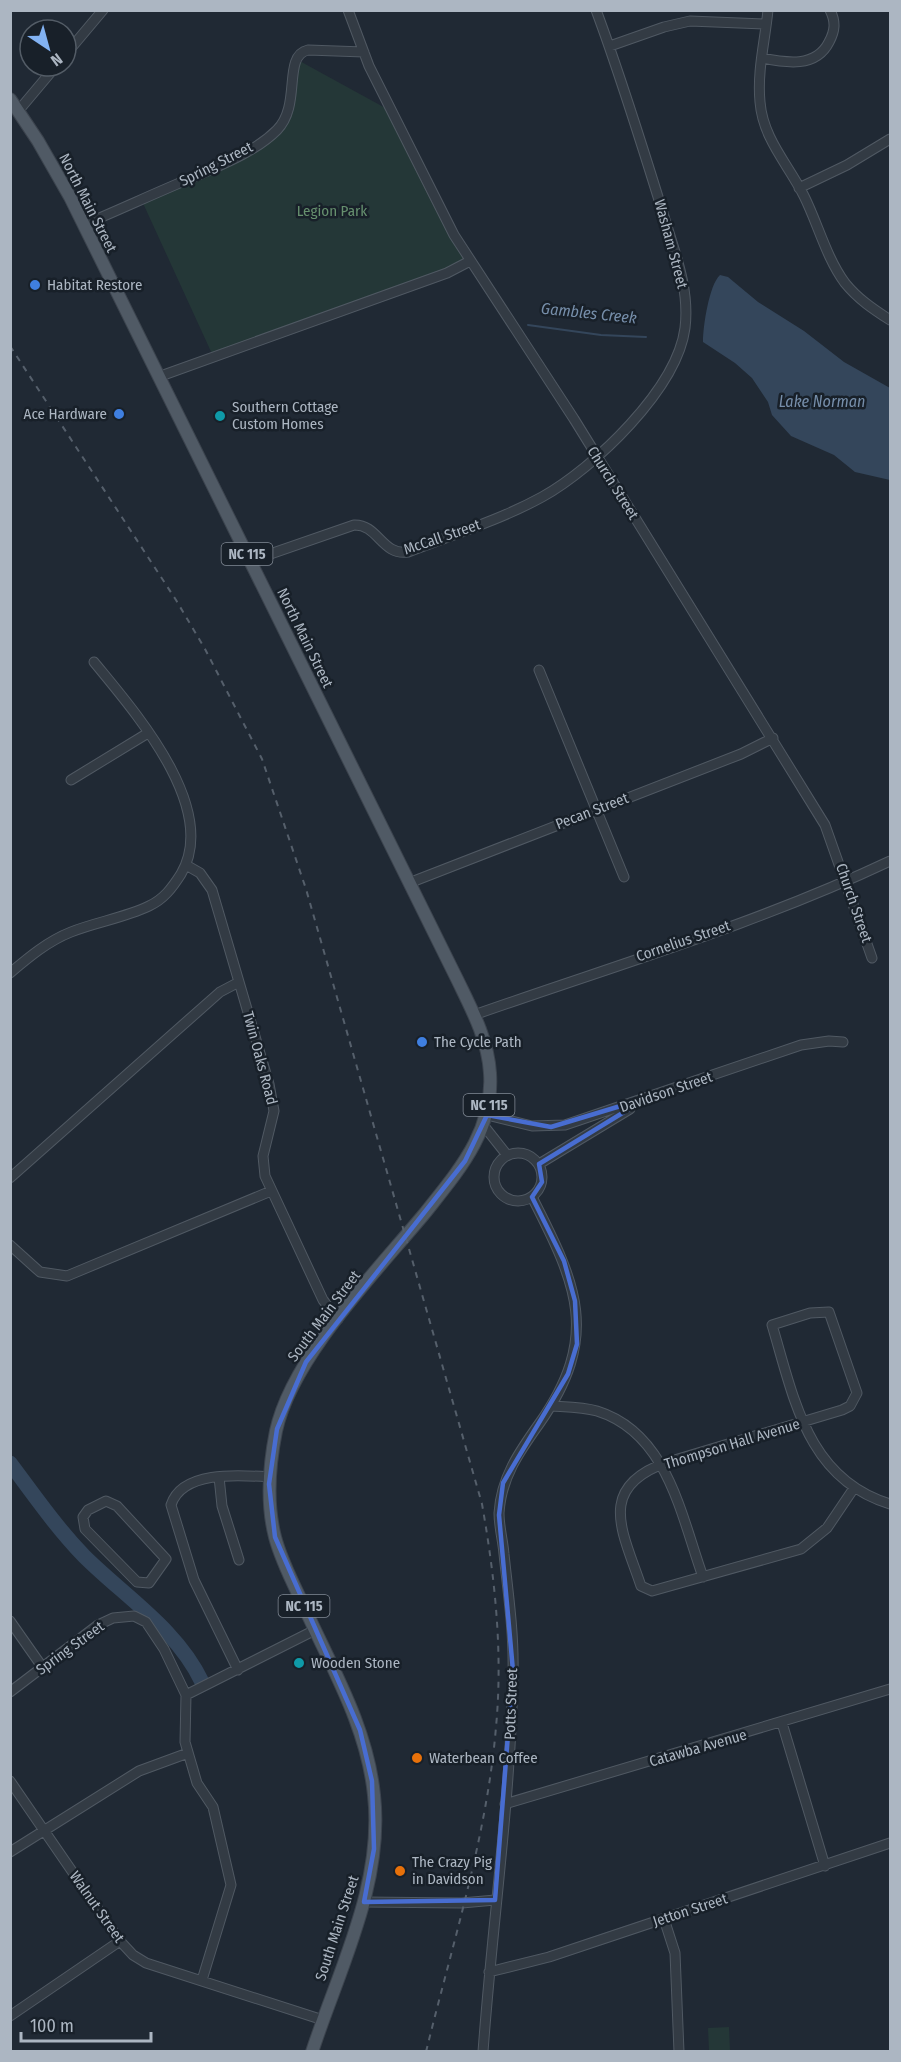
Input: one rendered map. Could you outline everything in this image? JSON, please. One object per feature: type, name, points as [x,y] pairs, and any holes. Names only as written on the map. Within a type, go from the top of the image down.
[{"type":"main road","name":"North Main Street","points":[[10,99],[58,175],[474,1014],[489,1058],[491,1087],[486,1120],[471,1153],[436,1198]]},
{"type":"main road","name":"South Main Street","points":[[312,2052],[364,1902],[374,1849],[375,1808],[372,1781],[360,1730],[277,1543],[271,1512],[270,1477],[277,1429],[289,1394],[306,1362],[436,1198]]},
{"type":"street","points":[[78,40],[103,10]]},
{"type":"street","name":"Church Street","points":[[348,10],[364,52],[413,155],[470,261],[596,456],[825,825],[872,958]]},
{"type":"street","name":"Washam Street","points":[[596,10],[610,46],[672,240],[684,289],[686,316],[680,352],[667,380],[638,415],[596,456]]},
{"type":"street","points":[[768,10],[760,92],[764,123],[782,162],[799,188],[843,280],[867,305],[891,320]]},
{"type":"street","points":[[762,57],[784,63],[812,59],[826,49],[834,33],[834,19],[830,10]]},
{"type":"street","points":[[610,46],[664,27],[690,21],[766,24]]},
{"type":"street","name":"Spring Street","points":[[83,225],[234,158],[271,135],[283,123],[291,105],[293,65],[300,53],[308,50],[364,52]]},
{"type":"street","points":[[19,110],[46,78]]},
{"type":"street","points":[[799,188],[847,165],[891,139]]},
{"type":"street","points":[[158,377],[447,273],[470,261]]},
{"type":"street","name":"McCall Street","points":[[250,561],[358,525],[368,528],[390,550],[408,552],[543,496],[596,456]]},
{"type":"street","points":[[10,973],[36,951],[69,933],[135,912],[162,898],[186,865],[191,845],[186,805],[171,772],[148,733],[94,662]]},
{"type":"street","points":[[539,670],[624,877]]},
{"type":"street","points":[[70,780],[148,733]]},
{"type":"street","name":"Pecan Street","points":[[410,883],[741,754],[773,738]]},
{"type":"street","name":"Cornelius Street","points":[[474,1014],[846,882],[891,861]]},
{"type":"street","name":"Twin Oaks Road","points":[[186,865],[200,873],[212,890],[274,1105],[274,1117],[263,1156],[265,1176],[323,1300],[338,1319]]},
{"type":"street","points":[[10,1178],[220,992],[238,982]]},
{"type":"street","name":"Davidson Street","points":[[486,1120],[532,1126],[558,1126],[589,1119],[801,1045],[829,1041],[843,1042]]},
{"type":"street","points":[[539,1164],[647,1098]]},
{"type":"street","points":[[486,1120],[507,1155]]},
{"type":"street","points":[[521,1153],[539,1164],[542,1182],[532,1197],[513,1201],[497,1190],[495,1170],[499,1162],[507,1155],[521,1153]]},
{"type":"street","points":[[10,1245],[40,1272],[67,1276],[271,1191]]},
{"type":"street","name":"Potts Street","points":[[483,2052],[495,1900],[506,1804],[513,1671],[499,1515],[503,1483],[520,1451],[551,1406],[568,1374],[577,1344],[574,1301],[564,1261],[532,1197]]},
{"type":"street","name":"Thompson Hall Avenue","points":[[802,1422],[772,1326],[810,1313],[829,1312],[857,1394],[850,1406],[802,1422],[662,1464],[629,1485],[621,1497],[619,1520],[641,1586],[652,1592],[808,1545],[828,1528],[854,1488]]},
{"type":"street","points":[[551,1406],[583,1408],[617,1420],[642,1439],[662,1464],[703,1577]]},
{"type":"street","points":[[802,1422],[821,1457],[854,1488],[891,1504]]},
{"type":"street","points":[[219,1477],[222,1506],[239,1560]]},
{"type":"street","points":[[238,1670],[194,1580],[171,1505],[174,1495],[194,1482],[219,1477],[270,1477]]},
{"type":"street","points":[[166,1559],[117,1506],[106,1501],[88,1510],[83,1517],[85,1529],[137,1582],[149,1582],[166,1559],[185,1553]]},
{"type":"street","name":"Spring Street","points":[[10,1692],[98,1625],[113,1618],[134,1616],[146,1622],[155,1635],[186,1695],[185,1742],[197,1783],[210,1801],[216,1817],[231,1885],[202,1980]]},
{"type":"street","points":[[10,1621],[43,1668]]},
{"type":"street","points":[[186,1695],[315,1630]]},
{"type":"street","name":"Catawba Avenue","points":[[506,1804],[891,1689]]},
{"type":"street","points":[[782,1723],[825,1866]]},
{"type":"street","points":[[10,1852],[43,1829],[139,1771],[188,1753]]},
{"type":"street","name":"Walnut Street","points":[[10,1781],[120,1941],[133,1955],[146,1963],[323,2020]]},
{"type":"street","name":"Jetton Street","points":[[489,1972],[549,1957],[891,1843]]},
{"type":"street","points":[[364,1902],[462,1903],[495,1900]]},
{"type":"street","points":[[664,1919],[675,1953],[679,2052]]},
{"type":"street","points":[[10,2016],[120,1941]]},
{"type":"highlighted area","points":[[647,1098],[539,1164],[542,1182],[532,1197],[564,1261],[575,1301],[577,1344],[568,1374],[503,1483],[499,1515],[513,1671],[495,1900],[364,1902],[374,1849],[372,1781],[360,1730],[275,1537],[269,1484],[277,1429],[306,1362],[465,1161],[487,1115],[551,1127]]},
{"type":"green space","name":"Legion Park","points":[[296,59],[389,110],[469,261],[213,356],[142,201],[235,158],[284,122]]},
{"type":"green space","points":[[729,2027],[730,2051],[709,2051],[708,2028]]},
{"type":"water","name":"Lake Norman","points":[[720,275],[728,277],[758,302],[804,331],[844,362],[890,388],[890,480],[855,472],[834,455],[791,436],[772,415],[768,402],[752,378],[735,363],[703,342],[705,317],[710,297]]},
{"type":"waterway","name":"Gambles Creek","points":[[528,325],[601,335],[646,337]]},
{"type":"waterway","points":[[10,1463],[84,1556],[149,1614],[179,1646],[202,1682]]},
{"type":"railway","points":[[10,346],[176,600],[205,649],[262,759],[306,889],[482,1504],[491,1560],[498,1643],[496,1727],[477,1850],[426,2052]]},
{"type":"place","name":"Habitat Restore","points":[[35,285]]},
{"type":"place","name":"Ace Hardware","points":[[119,414]]},
{"type":"place","name":"Southern Cottage Custom Homes","points":[[220,416]]},
{"type":"place","name":"The Cycle Path","points":[[422,1042]]},
{"type":"place","name":"Wooden Stone","points":[[299,1663]]},
{"type":"place","name":"Waterbean Coffee","points":[[417,1758]]},
{"type":"place","name":"The Crazy Pig in Davidson","points":[[400,1871]]}]
